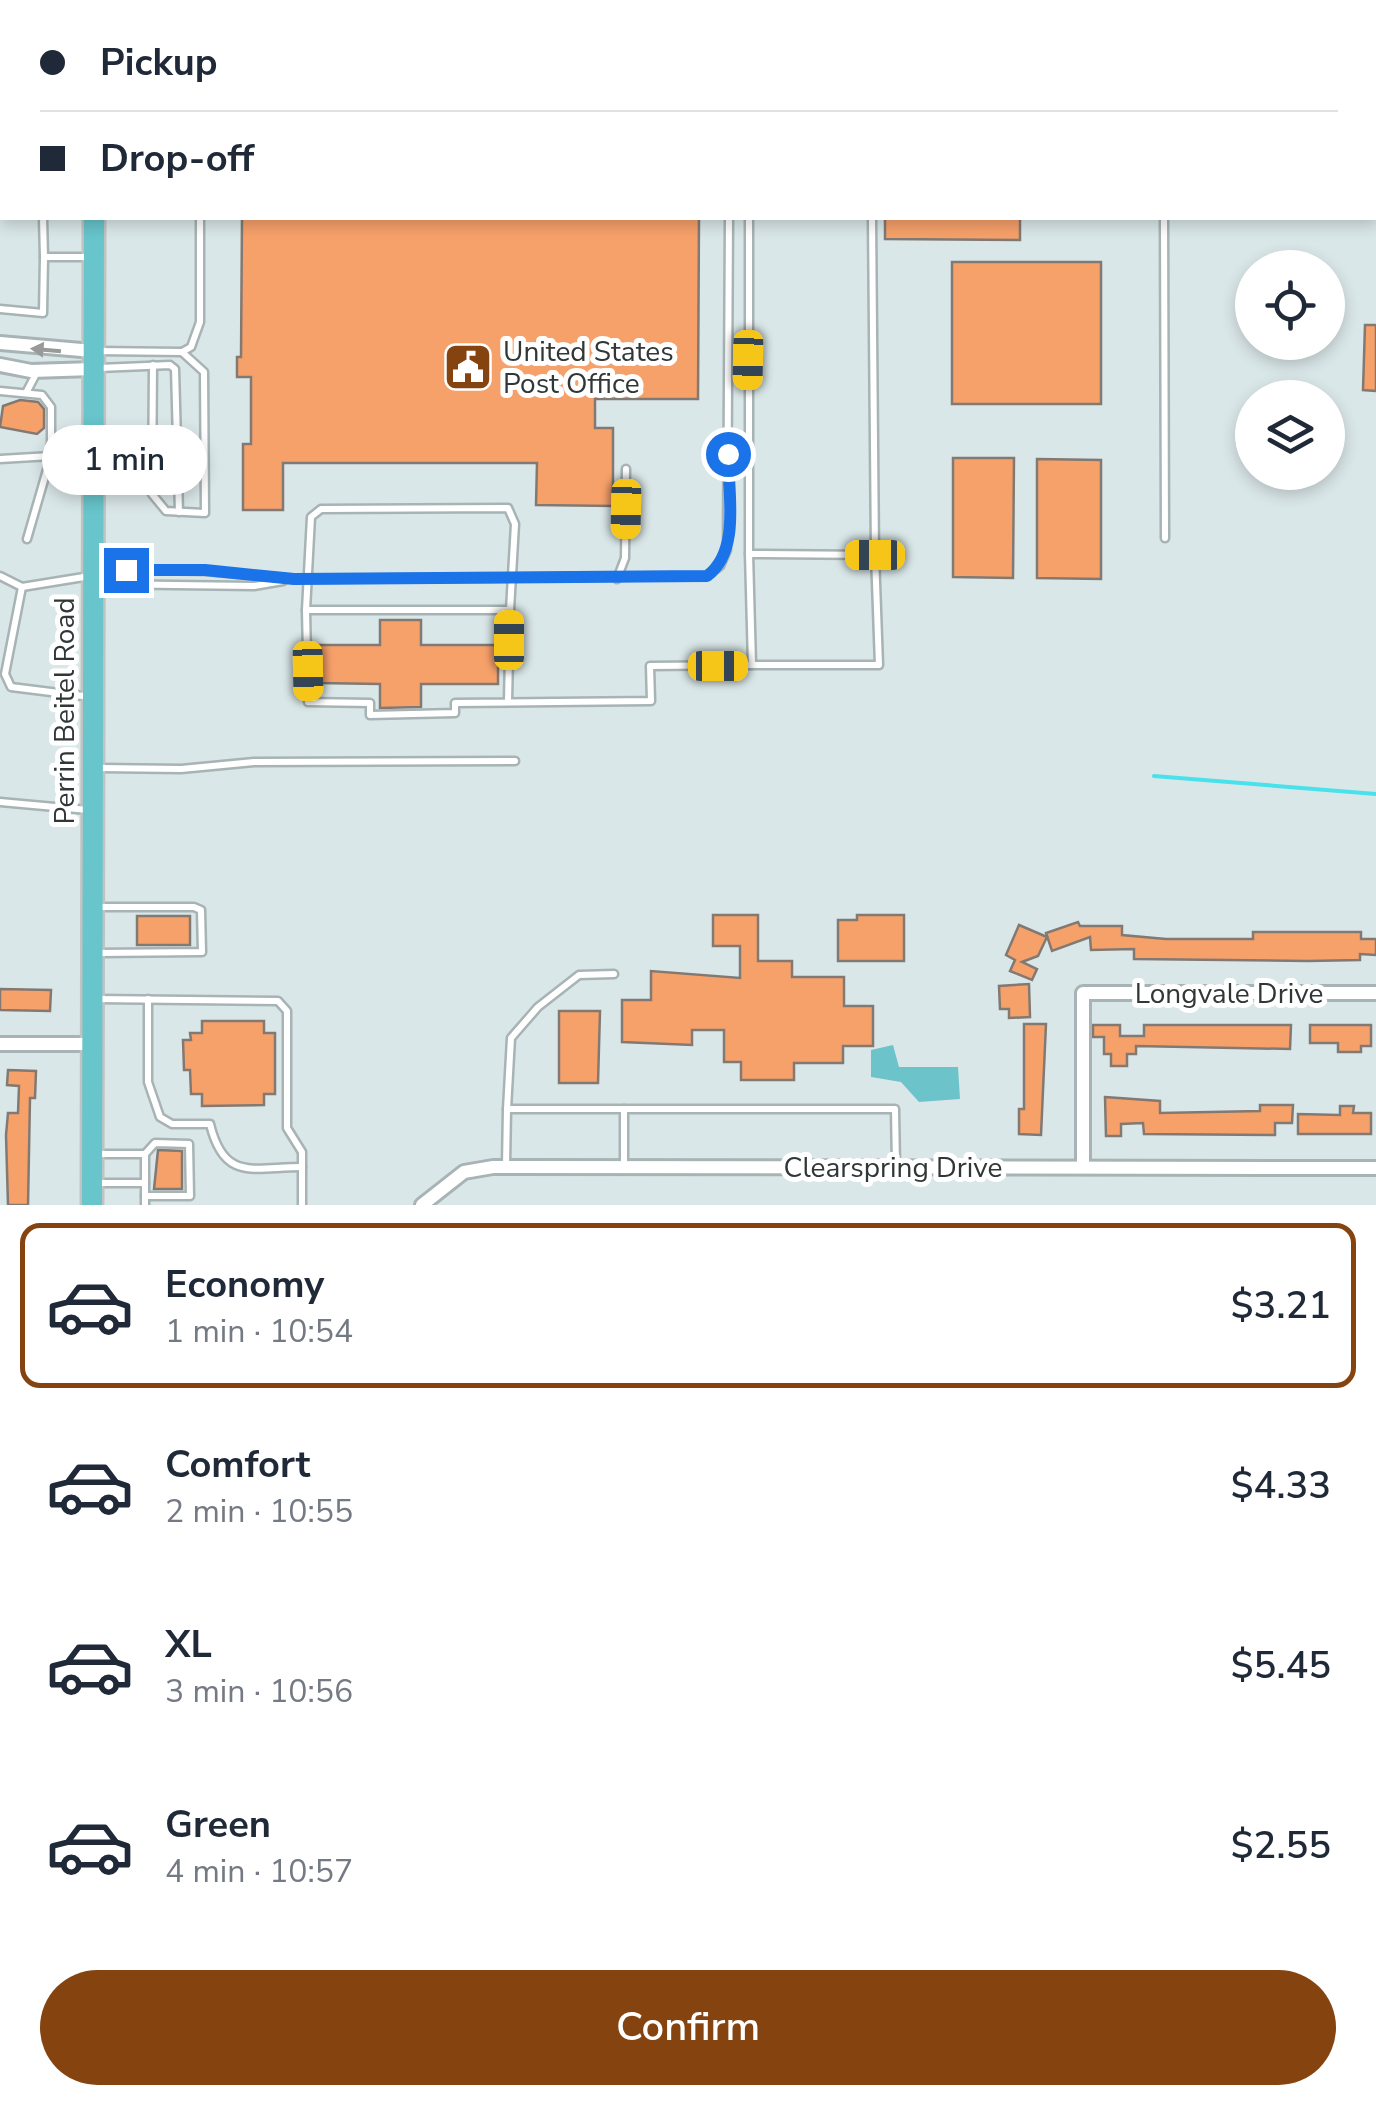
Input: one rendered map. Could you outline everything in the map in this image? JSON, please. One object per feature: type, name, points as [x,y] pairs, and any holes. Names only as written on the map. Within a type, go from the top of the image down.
[{"type":"main road","name":"Perrin Beitel Road","points":[[92,1205],[94,220]]},
{"type":"street","points":[[0,343],[93,360]]},
{"type":"street","points":[[0,365],[37,372],[93,360]]},
{"type":"street","name":"Longvale Drive","points":[[1083,1167],[1083,993],[1376,993]]},
{"type":"street","points":[[0,1044],[92,1044]]},
{"type":"street","name":"Clearspring Drive","points":[[422,1205],[439,1199],[464,1172],[506,1167],[1376,1168]]},
{"type":"lane","points":[[0,309],[43,313],[43,220]]},
{"type":"lane","points":[[93,360],[182,352],[191,347],[200,322],[200,220]]},
{"type":"lane","points":[[0,576],[22,587],[92,576],[205,570],[294,579],[707,576],[720,566],[727,550],[729,220]]},
{"type":"lane","points":[[750,220],[752,665]]},
{"type":"lane","points":[[508,701],[515,524],[508,508],[322,509],[311,517],[306,579],[308,702],[370,702],[370,715],[455,713],[455,704],[508,701],[651,701],[650,666],[879,665],[872,220]]},
{"type":"lane","points":[[1164,220],[1165,538]]},
{"type":"lane","points":[[44,257],[94,257]]},
{"type":"lane","points":[[153,365],[152,494],[166,511],[205,513],[206,378],[200,367],[182,352]]},
{"type":"lane","points":[[93,360],[170,365],[178,376],[179,512]]},
{"type":"lane","points":[[26,393],[37,372]]},
{"type":"lane","points":[[0,391],[42,395],[51,407],[51,456],[27,538]]},
{"type":"lane","points":[[0,459],[93,458]]},
{"type":"lane","points":[[617,579],[625,558],[626,469]]},
{"type":"lane","points":[[749,554],[875,555]]},
{"type":"lane","points":[[92,576],[254,586],[294,579]]},
{"type":"lane","points":[[22,587],[5,674],[11,687],[92,698]]},
{"type":"lane","points":[[306,610],[510,610]]},
{"type":"lane","points":[[92,768],[181,768],[254,762],[515,761]]},
{"type":"lane","points":[[0,802],[92,810]]},
{"type":"lane","points":[[92,908],[194,907],[201,910],[204,946],[202,952],[92,953]]},
{"type":"lane","points":[[506,1167],[511,1038],[538,1007],[579,975],[614,974]]},
{"type":"lane","points":[[92,998],[278,1001],[287,1011],[286,1128],[302,1152],[302,1205]]},
{"type":"lane","points":[[148,999],[148,1082],[160,1117],[172,1124],[210,1124],[221,1157],[235,1168],[302,1167]]},
{"type":"lane","points":[[507,1108],[895,1109],[896,1167]]},
{"type":"lane","points":[[624,1109],[624,1167]]},
{"type":"lane","points":[[91,1154],[144,1154],[156,1143],[189,1144],[190,1196],[145,1200],[144,1154]]},
{"type":"lane","points":[[91,1183],[145,1183]]},
{"type":"shaded area","points":[[893,1045],[899,1067],[958,1067],[960,1099],[919,1102],[901,1082],[871,1077],[871,1050]]},
{"type":"building","name":"United States Post Office","points":[[242,220],[699,220],[698,399],[595,399],[595,428],[613,428],[613,506],[536,505],[537,463],[283,463],[283,510],[243,510],[243,444],[251,444],[251,377],[237,377],[237,357],[241,357]]},
{"type":"building","points":[[885,220],[1020,220],[1020,240],[885,239]]},
{"type":"building","points":[[952,262],[1101,262],[1101,404],[952,404]]},
{"type":"building","points":[[1365,325],[1376,325],[1376,391],[1363,390]]},
{"type":"building","points":[[20,400],[38,402],[44,409],[44,428],[37,434],[0,427],[3,406]]},
{"type":"building","points":[[953,458],[1014,458],[1013,578],[953,577]]},
{"type":"building","points":[[1037,459],[1101,460],[1101,579],[1037,578]]},
{"type":"building","points":[[380,620],[421,620],[421,645],[498,645],[498,684],[421,684],[421,707],[380,708],[380,684],[318,683],[319,645],[380,645]]},
{"type":"building","points":[[713,915],[758,915],[758,961],[792,961],[792,977],[844,977],[844,1006],[873,1006],[873,1046],[843,1046],[843,1063],[794,1063],[794,1080],[741,1080],[741,1062],[724,1062],[724,1030],[692,1030],[692,1045],[622,1042],[622,1000],[651,1000],[651,971],[740,978],[740,946],[713,946]]},
{"type":"building","points":[[857,915],[904,915],[904,961],[838,961],[838,920],[857,920]]},
{"type":"building","points":[[137,916],[190,916],[190,945],[137,945]]},
{"type":"building","points":[[1078,922],[1080,926],[1122,926],[1122,935],[1166,939],[1253,939],[1253,932],[1361,932],[1361,939],[1376,939],[1376,955],[1360,954],[1360,960],[1308,961],[1134,959],[1134,949],[1091,950],[1090,937],[1052,951],[1046,933]]},
{"type":"building","points":[[1019,925],[1047,937],[1038,956],[1022,962],[1037,969],[1032,980],[1010,971],[1015,960],[1006,955]]},
{"type":"building","points":[[1029,984],[1030,1017],[1009,1018],[1009,1009],[1000,1009],[999,986]]},
{"type":"building","points":[[0,989],[51,990],[50,1011],[0,1010]]},
{"type":"building","points":[[559,1011],[600,1011],[598,1083],[559,1083]]},
{"type":"building","points":[[202,1021],[264,1021],[264,1033],[275,1033],[275,1094],[264,1094],[264,1105],[202,1106],[202,1094],[191,1094],[190,1070],[184,1070],[183,1040],[191,1040],[190,1033],[202,1033]]},
{"type":"building","points":[[1024,1024],[1046,1024],[1041,1135],[1019,1134],[1019,1109],[1024,1109]]},
{"type":"building","points":[[1093,1025],[1120,1025],[1120,1036],[1144,1036],[1144,1025],[1291,1025],[1290,1049],[1136,1046],[1136,1054],[1127,1054],[1127,1066],[1111,1066],[1111,1054],[1104,1054],[1104,1037],[1093,1037]]},
{"type":"building","points":[[1310,1025],[1371,1025],[1371,1046],[1361,1046],[1361,1052],[1338,1052],[1338,1043],[1310,1043]]},
{"type":"building","points":[[8,1070],[36,1071],[35,1098],[30,1098],[28,1205],[8,1205],[8,1113],[18,1113],[19,1086],[7,1085]]},
{"type":"building","points":[[1105,1097],[1160,1101],[1160,1113],[1260,1111],[1260,1105],[1293,1105],[1292,1123],[1275,1123],[1275,1135],[1144,1134],[1143,1123],[1121,1124],[1121,1136],[1106,1136]]},
{"type":"building","points":[[1340,1106],[1354,1106],[1353,1113],[1371,1113],[1371,1134],[1298,1134],[1298,1114],[1340,1115]]},
{"type":"building","points":[[158,1150],[182,1151],[182,1189],[154,1189]]},
{"type":"waterway","points":[[1154,776],[1376,794]]},
{"type":"place","name":"United States Post Office","points":[[468,367]]},
{"type":"route","points":[[126,570],[205,570],[294,579],[692,579],[707,576],[720,566],[727,550],[728,454]]}]
